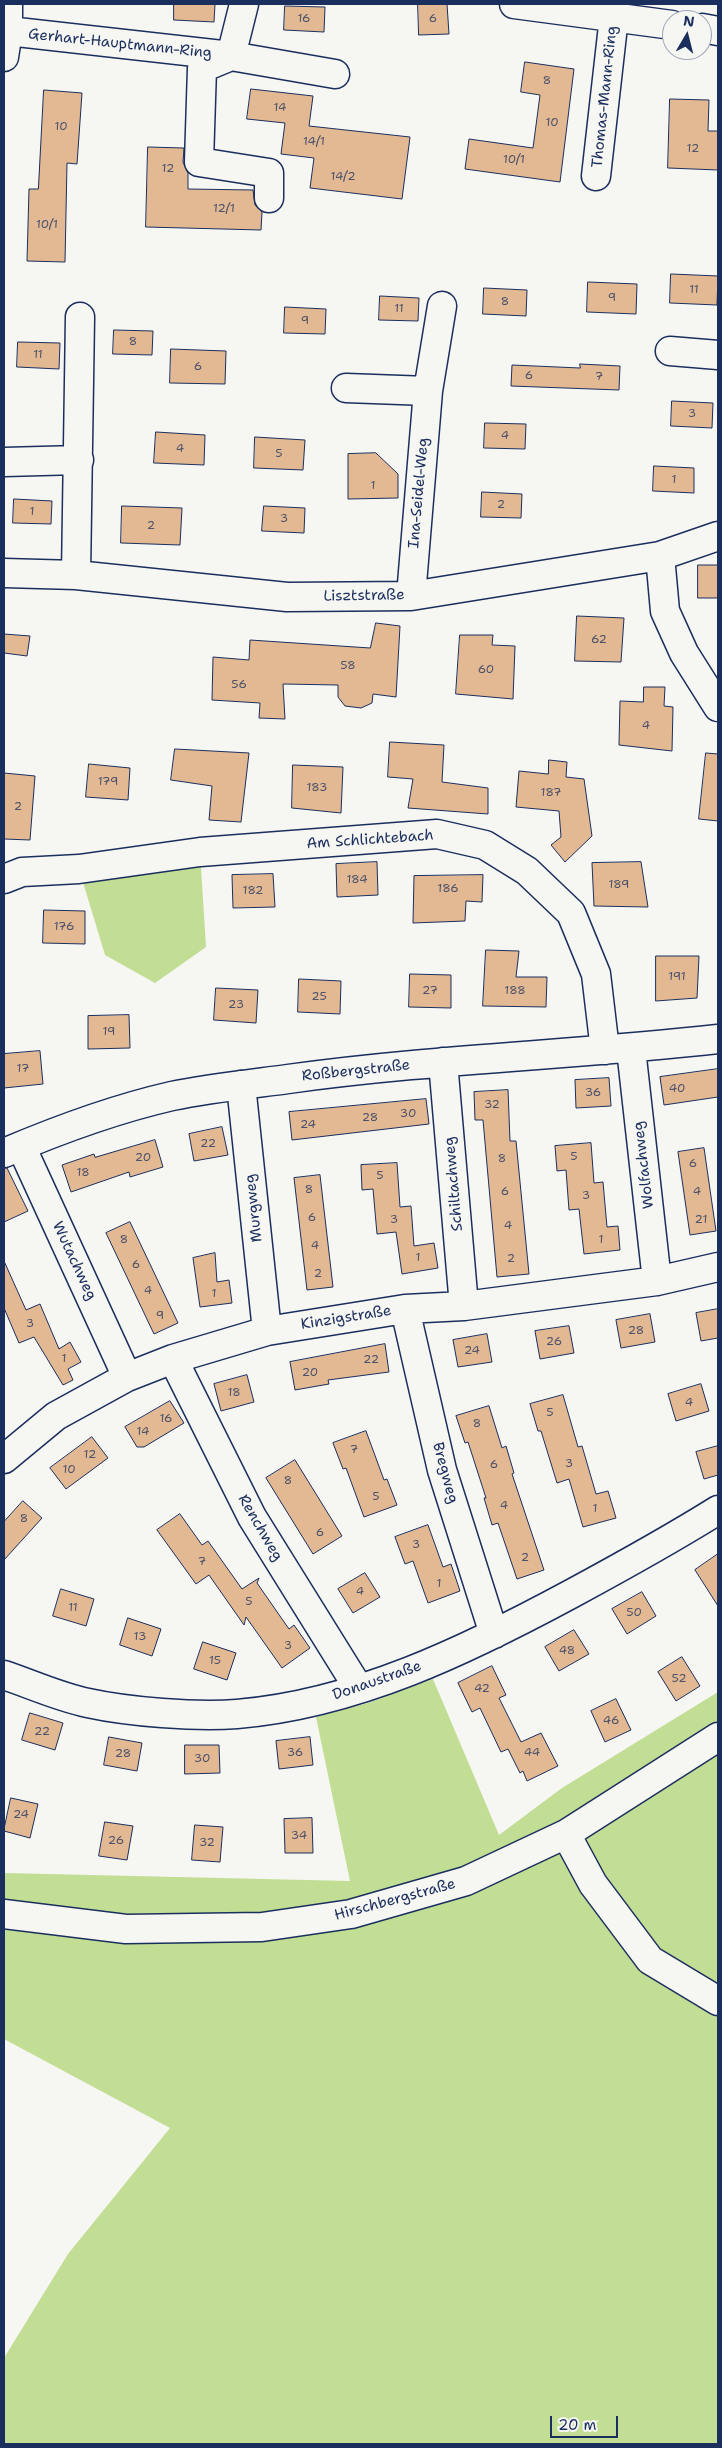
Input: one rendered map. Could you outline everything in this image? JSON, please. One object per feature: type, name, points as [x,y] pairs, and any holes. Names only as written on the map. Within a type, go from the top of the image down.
[{"type":"street","name":"Gerhart-Hauptmann-Ring","points":[[8,4],[5,40],[231,56],[335,74]]},
{"type":"street","name":"Gerhart-Hauptmann-Ring","points":[[231,56],[244,4]]},
{"type":"street","name":"Thomas-Mann-Ring","points":[[514,4],[662,24]]},
{"type":"street","name":"Thomas-Mann-Ring","points":[[596,176],[614,17]]},
{"type":"street","name":"Gerhart-Hauptmann-Ring","points":[[231,56],[202,68],[199,162],[269,173],[269,198]]},
{"type":"street","name":"Ina-Seidel-Weg","points":[[410,596],[428,391],[442,306]]},
{"type":"street","points":[[76,575],[80,317]]},
{"type":"street","points":[[670,350],[718,355]]},
{"type":"street","points":[[346,388],[428,391]]},
{"type":"street","points":[[4,462],[79,460]]},
{"type":"street","name":"Lisztstraße","points":[[4,573],[76,575],[287,597],[410,596],[660,556],[718,536]]},
{"type":"street","points":[[660,556],[665,611],[684,653],[718,707]]},
{"type":"street","name":"Am Schlichtebach","points":[[4,879],[22,872],[79,869],[200,852],[437,834],[485,845],[527,871],[571,913],[596,974],[618,1049]]},
{"type":"street","name":"Roßbergstraße","points":[[12,1149],[117,1111],[172,1096],[241,1085],[342,1071],[718,1039]]},
{"type":"street","name":"Wolfachweg","points":[[618,1049],[657,1281]]},
{"type":"street","name":"Schiltachweg","points":[[443,1062],[464,1306]]},
{"type":"street","name":"Murgweg","points":[[241,1085],[267,1331]]},
{"type":"street","name":"Wutachweg","points":[[12,1149],[127,1377]]},
{"type":"street","name":"Kinzigstraße","points":[[4,1459],[56,1416],[127,1377],[173,1359],[267,1331],[406,1309],[464,1306],[657,1281],[718,1267]]},
{"type":"street","name":"Bregweg","points":[[406,1309],[442,1470],[494,1634]]},
{"type":"street","name":"Renchweg","points":[[173,1359],[252,1517],[359,1689]]},
{"type":"street","name":"Donaustraße","points":[[4,1675],[87,1703],[159,1712],[236,1714],[300,1705],[359,1689],[411,1670],[494,1634],[665,1543],[718,1510]]},
{"type":"street","name":"Hirschbergstraße","points":[[4,1914],[126,1929],[272,1926],[350,1914],[466,1882],[566,1834],[718,1737]]},
{"type":"street","points":[[566,1834],[593,1884],[650,1960],[718,2000]]},
{"type":"green space","points":[[200,852],[206,947],[155,983],[105,955],[79,869]]},
{"type":"green space","points":[[433,1679],[499,1835],[562,1788],[718,1692],[718,2444],[4,2444],[4,2358],[68,2254],[170,2128],[4,2039],[4,1873],[350,1881],[316,1717],[368,1703]]},
{"type":"building","points":[[174,4],[215,4],[214,22],[174,20]]},
{"type":"building","points":[[418,4],[447,4],[449,34],[419,35]]},
{"type":"building","points":[[285,6],[325,7],[324,32],[284,30]]},
{"type":"building","points":[[525,62],[574,69],[560,182],[465,169],[469,139],[533,148],[540,95],[521,92]]},
{"type":"building","points":[[251,89],[313,96],[309,126],[410,137],[402,199],[310,188],[314,158],[281,154],[285,123],[247,119]]},
{"type":"building","points":[[44,90],[82,93],[77,164],[67,163],[65,262],[27,261],[29,189],[38,189]]},
{"type":"building","points":[[670,99],[709,100],[708,131],[718,131],[718,170],[668,168]]},
{"type":"building","points":[[148,147],[184,148],[183,162],[188,173],[188,189],[253,190],[255,205],[262,212],[261,230],[146,227]]},
{"type":"building","points":[[671,274],[718,276],[717,305],[670,303]]},
{"type":"building","points":[[588,282],[637,284],[636,314],[587,312]]},
{"type":"building","points":[[484,288],[527,290],[526,316],[483,314]]},
{"type":"building","points":[[380,296],[419,298],[418,321],[379,320]]},
{"type":"building","points":[[285,307],[326,309],[325,334],[284,333]]},
{"type":"building","points":[[114,330],[153,331],[152,355],[113,354]]},
{"type":"building","points":[[18,342],[60,343],[59,369],[17,367]]},
{"type":"building","points":[[171,349],[226,351],[225,384],[170,383]]},
{"type":"building","points":[[580,364],[620,366],[619,390],[511,386],[512,365],[580,368]]},
{"type":"building","points":[[672,401],[713,403],[712,428],[671,426]]},
{"type":"building","points":[[485,423],[526,424],[525,449],[484,448]]},
{"type":"building","points":[[156,432],[205,435],[204,465],[154,463]]},
{"type":"building","points":[[255,437],[305,440],[303,470],[254,468]]},
{"type":"building","points":[[376,453],[398,474],[398,498],[348,499],[348,454]]},
{"type":"building","points":[[654,466],[694,468],[694,493],[653,491]]},
{"type":"building","points":[[482,492],[522,494],[521,518],[481,517]]},
{"type":"building","points":[[14,499],[52,501],[51,524],[13,523]]},
{"type":"building","points":[[122,506],[182,508],[180,545],[121,543]]},
{"type":"building","points":[[264,506],[305,508],[304,533],[262,531]]},
{"type":"building","points":[[698,565],[718,565],[718,598],[698,598]]},
{"type":"building","points":[[577,616],[624,618],[621,662],[575,661]]},
{"type":"building","points":[[376,623],[400,626],[396,697],[373,694],[372,703],[361,708],[345,706],[338,697],[338,685],[283,684],[285,719],[259,718],[260,703],[212,700],[213,657],[249,660],[250,640],[370,648]]},
{"type":"building","points":[[4,634],[30,636],[27,656],[4,653]]},
{"type":"building","points":[[460,635],[493,635],[492,645],[515,646],[513,699],[456,694]]},
{"type":"building","points":[[644,687],[665,687],[664,706],[673,707],[672,751],[619,745],[620,701],[643,702]]},
{"type":"building","points":[[390,742],[444,745],[442,782],[488,788],[488,814],[408,808],[413,779],[388,777]]},
{"type":"building","points":[[175,749],[249,753],[241,822],[209,820],[212,786],[171,780]]},
{"type":"building","points":[[706,753],[718,754],[718,821],[699,819]]},
{"type":"building","points":[[549,760],[567,762],[566,777],[584,779],[592,836],[565,862],[551,845],[561,837],[559,811],[516,807],[519,771],[548,774]]},
{"type":"building","points":[[89,764],[130,768],[128,800],[86,797]]},
{"type":"building","points":[[293,765],[343,767],[341,813],[292,808]]},
{"type":"building","points":[[4,773],[35,776],[30,840],[4,839]]},
{"type":"building","points":[[377,862],[378,895],[337,897],[336,864]]},
{"type":"building","points":[[641,862],[648,907],[594,906],[592,863]]},
{"type":"building","points":[[273,874],[275,907],[233,908],[232,875]]},
{"type":"building","points":[[483,875],[482,902],[466,901],[465,921],[413,923],[414,876]]},
{"type":"building","points":[[44,910],[85,911],[85,944],[43,943]]},
{"type":"building","points":[[486,950],[519,951],[516,977],[547,977],[546,1007],[483,1006]]},
{"type":"building","points":[[656,956],[699,956],[697,998],[656,1001]]},
{"type":"building","points":[[410,974],[451,975],[451,1008],[409,1007]]},
{"type":"building","points":[[299,979],[341,981],[340,1014],[298,1012]]},
{"type":"building","points":[[216,988],[258,990],[256,1023],[214,1020]]},
{"type":"building","points":[[129,1015],[130,1048],[88,1049],[88,1016]]},
{"type":"building","points":[[40,1051],[43,1084],[4,1088],[4,1054]]},
{"type":"building","points":[[718,1069],[718,1097],[664,1105],[660,1077]]},
{"type":"building","points":[[609,1078],[611,1106],[576,1108],[575,1080]]},
{"type":"building","points":[[508,1090],[510,1141],[516,1141],[529,1274],[497,1277],[483,1120],[475,1120],[474,1092]]},
{"type":"building","points":[[426,1099],[429,1124],[292,1140],[289,1112]]},
{"type":"building","points":[[222,1127],[228,1155],[194,1161],[189,1134]]},
{"type":"building","points":[[155,1140],[163,1167],[130,1177],[129,1172],[71,1192],[62,1165],[94,1154],[95,1157]]},
{"type":"building","points":[[591,1143],[594,1183],[603,1182],[607,1227],[618,1226],[620,1250],[584,1254],[579,1209],[569,1210],[566,1170],[557,1171],[555,1146]]},
{"type":"building","points":[[704,1148],[716,1231],[690,1235],[678,1152]]},
{"type":"building","points":[[397,1163],[400,1207],[411,1206],[414,1246],[434,1243],[438,1268],[402,1274],[396,1232],[377,1234],[373,1189],[362,1190],[361,1165]]},
{"type":"building","points":[[4,1168],[7,1168],[28,1211],[4,1222]]},
{"type":"building","points":[[320,1175],[333,1287],[307,1290],[294,1178]]},
{"type":"building","points":[[130,1222],[178,1323],[154,1334],[106,1233]]},
{"type":"building","points":[[215,1253],[217,1282],[229,1280],[232,1303],[200,1307],[193,1258]]},
{"type":"building","points":[[4,1261],[26,1310],[40,1304],[59,1349],[70,1342],[81,1362],[68,1369],[73,1380],[63,1385],[34,1337],[19,1343],[4,1308]]},
{"type":"building","points":[[718,1309],[718,1338],[701,1341],[696,1313]]},
{"type":"building","points":[[650,1314],[655,1342],[621,1348],[616,1320]]},
{"type":"building","points":[[569,1326],[574,1353],[540,1359],[535,1331]]},
{"type":"building","points":[[487,1334],[492,1362],[458,1367],[453,1340]]},
{"type":"building","points":[[385,1344],[389,1372],[328,1380],[329,1384],[295,1390],[290,1362]]},
{"type":"building","points":[[247,1375],[254,1402],[221,1411],[214,1384]]},
{"type":"building","points":[[701,1384],[709,1411],[676,1421],[668,1394]]},
{"type":"building","points":[[563,1395],[578,1447],[582,1446],[596,1494],[608,1491],[616,1518],[583,1527],[569,1479],[557,1483],[541,1431],[538,1431],[530,1404]]},
{"type":"building","points":[[170,1401],[184,1423],[144,1447],[137,1447],[125,1427]]},
{"type":"building","points":[[489,1406],[502,1448],[506,1446],[514,1473],[512,1474],[544,1570],[517,1579],[498,1523],[492,1525],[484,1498],[486,1498],[468,1442],[465,1443],[456,1416]]},
{"type":"building","points":[[366,1431],[384,1480],[387,1479],[397,1505],[364,1517],[346,1468],[343,1469],[333,1443]]},
{"type":"building","points":[[92,1437],[108,1458],[66,1489],[50,1468]]},
{"type":"building","points":[[718,1446],[718,1475],[704,1479],[696,1452]]},
{"type":"building","points":[[295,1460],[342,1536],[313,1554],[266,1478]]},
{"type":"building","points":[[23,1501],[42,1518],[4,1560],[4,1522]]},
{"type":"building","points":[[180,1514],[202,1545],[208,1541],[242,1589],[259,1578],[257,1583],[289,1629],[294,1625],[310,1648],[282,1668],[246,1617],[244,1625],[209,1575],[196,1584],[157,1530]]},
{"type":"building","points":[[428,1525],[443,1567],[451,1564],[460,1591],[428,1603],[413,1561],[405,1564],[395,1537]]},
{"type":"building","points":[[718,1554],[718,1606],[695,1570]]},
{"type":"building","points":[[365,1573],[380,1597],[353,1613],[338,1589]]},
{"type":"building","points":[[61,1589],[94,1599],[86,1626],[53,1616]]},
{"type":"building","points":[[642,1592],[656,1616],[627,1634],[612,1609]]},
{"type":"building","points":[[128,1618],[161,1629],[152,1656],[120,1645]]},
{"type":"building","points":[[574,1630],[589,1654],[559,1671],[545,1647]]},
{"type":"building","points":[[203,1642],[236,1653],[227,1680],[194,1669]]},
{"type":"building","points":[[682,1657],[700,1686],[676,1701],[658,1672]]},
{"type":"building","points":[[492,1666],[506,1695],[499,1698],[521,1742],[541,1733],[558,1766],[527,1781],[523,1771],[520,1773],[508,1749],[501,1752],[480,1708],[472,1712],[458,1683]]},
{"type":"building","points":[[616,1699],[631,1730],[605,1742],[591,1711]]},
{"type":"building","points":[[30,1713],[63,1723],[55,1750],[22,1740]]},
{"type":"building","points":[[109,1737],[142,1743],[137,1771],[104,1765]]},
{"type":"building","points":[[310,1737],[313,1765],[279,1769],[276,1741]]},
{"type":"building","points":[[185,1745],[219,1745],[220,1773],[185,1774]]},
{"type":"building","points":[[11,1798],[38,1804],[30,1838],[4,1831]]},
{"type":"building","points":[[312,1818],[313,1853],[285,1853],[284,1819]]},
{"type":"building","points":[[105,1822],[133,1826],[127,1860],[99,1856]]},
{"type":"building","points":[[195,1825],[223,1827],[220,1862],[192,1860]]}]
